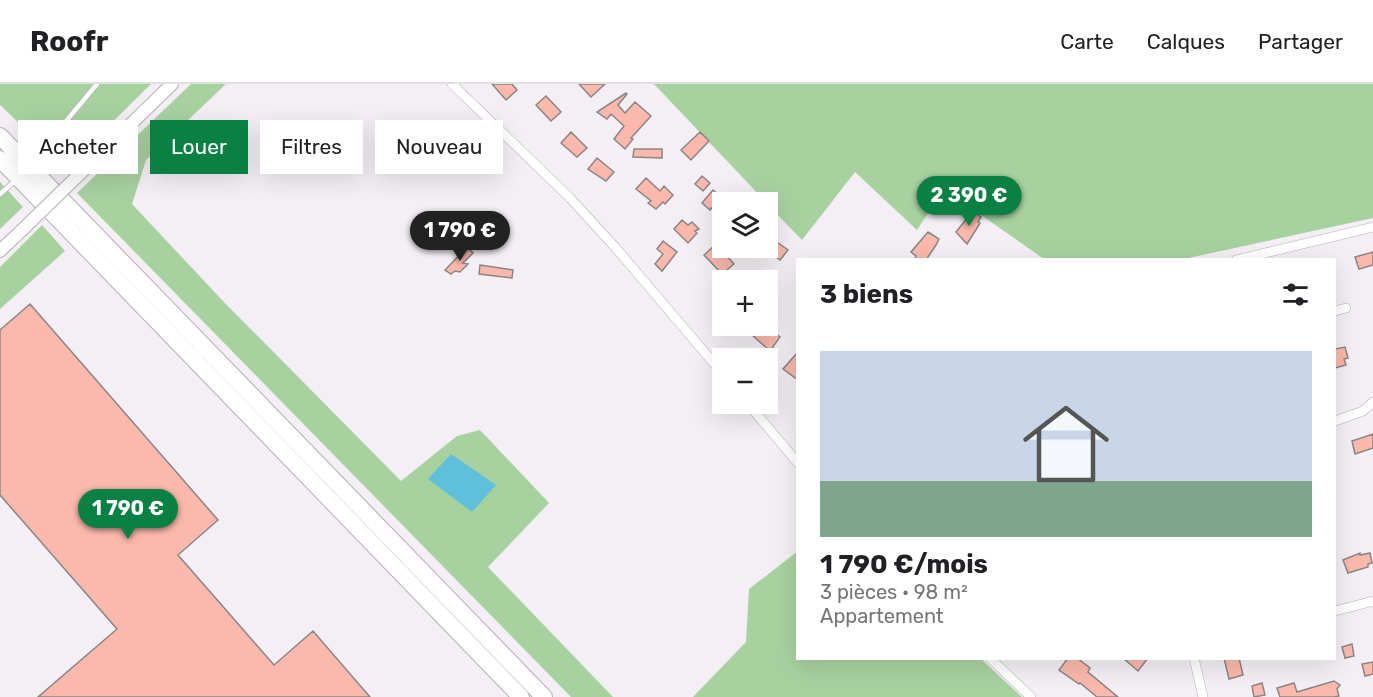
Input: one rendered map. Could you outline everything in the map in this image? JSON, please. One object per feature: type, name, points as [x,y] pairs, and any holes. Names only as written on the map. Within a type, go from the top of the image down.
[{"type":"highway","points":[[0,136],[18,164]]},
{"type":"highway","points":[[0,159],[18,169]]},
{"type":"highway","points":[[25,174],[521,697]]},
{"type":"highway","points":[[25,174],[544,697]]},
{"type":"street","points":[[0,251],[172,84]]},
{"type":"street","points":[[452,84],[570,198],[712,361]]},
{"type":"street","points":[[1244,258],[1373,227]]},
{"type":"street","points":[[1336,311],[1346,308]]},
{"type":"street","points":[[1336,421],[1364,411],[1373,402]]},
{"type":"street","points":[[757,414],[796,460]]},
{"type":"street","points":[[1336,611],[1373,602]]},
{"type":"street","points":[[992,660],[1031,697]]},
{"type":"street","points":[[1194,660],[1203,697]]},
{"type":"lane","points":[[67,120],[97,84]]},
{"type":"lane","points":[[0,194],[21,174]]},
{"type":"green space","points":[[0,84],[151,84],[115,120],[18,120],[18,122],[0,105]]},
{"type":"green space","points":[[191,84],[226,84],[188,120],[153,120]]},
{"type":"green space","points":[[654,84],[1373,84],[1373,218],[1189,258],[1043,258],[944,189],[917,230],[855,172],[802,240],[778,215],[778,192],[757,192]]},
{"type":"green space","points":[[150,123],[150,156],[146,160],[132,204],[222,300],[401,481],[457,436],[480,430],[549,503],[488,567],[613,697],[571,697],[77,193],[97,174],[138,174],[138,135]]},
{"type":"green space","points":[[0,182],[23,207],[0,229]]},
{"type":"green space","points":[[42,225],[65,251],[0,309],[0,267]]},
{"type":"green space","points":[[796,553],[796,660],[982,660],[1022,697],[693,697],[746,642],[749,589]]},
{"type":"water","points":[[451,454],[496,485],[472,512],[428,479]]},
{"type":"building","points":[[492,84],[512,84],[517,90],[506,100]]},
{"type":"building","points":[[579,84],[605,84],[591,97]]},
{"type":"building","points":[[626,93],[618,105],[625,113],[635,102],[651,116],[631,138],[633,139],[625,149],[614,139],[624,126],[611,114],[607,119],[597,112]]},
{"type":"building","points":[[546,96],[561,112],[551,121],[536,105]]},
{"type":"building","points":[[571,132],[587,148],[577,157],[561,143]]},
{"type":"building","points":[[700,132],[709,141],[691,160],[681,150]]},
{"type":"building","points":[[634,149],[662,149],[662,158],[633,157]]},
{"type":"building","points":[[597,158],[614,172],[606,181],[588,169]]},
{"type":"building","points":[[702,176],[710,183],[703,191],[695,184]]},
{"type":"building","points":[[646,178],[660,191],[664,186],[673,195],[665,204],[663,202],[656,209],[648,203],[651,201],[636,189]]},
{"type":"building","points":[[713,190],[716,192],[712,192],[712,209],[710,210],[702,203]]},
{"type":"building","points":[[973,211],[981,217],[978,222],[980,223],[967,244],[956,232]]},
{"type":"building","points":[[682,220],[688,225],[692,222],[699,229],[695,231],[697,233],[688,243],[674,229]]},
{"type":"building","points":[[928,232],[939,239],[927,258],[915,258],[916,256],[911,252]]},
{"type":"building","points":[[663,241],[677,252],[662,271],[655,264],[663,254],[657,249]]},
{"type":"building","points":[[778,243],[788,250],[780,260],[777,258]]},
{"type":"building","points":[[467,247],[473,253],[463,263],[468,264],[460,272],[455,271],[451,274],[445,270]]},
{"type":"building","points":[[712,248],[712,258],[729,258],[734,264],[727,270],[718,270],[704,255]]},
{"type":"building","points":[[1373,252],[1373,265],[1359,269],[1355,257]]},
{"type":"building","points":[[480,265],[513,270],[512,278],[479,274]]},
{"type":"building","points":[[30,304],[218,520],[178,555],[274,665],[313,631],[370,697],[38,697],[117,629],[0,495],[0,330]]},
{"type":"building","points":[[753,336],[780,337],[772,348],[767,348]]},
{"type":"building","points":[[1345,347],[1348,358],[1344,359],[1346,365],[1336,368],[1336,349]]},
{"type":"building","points":[[796,354],[796,379],[783,369]]},
{"type":"building","points":[[1373,434],[1373,448],[1355,454],[1352,441]]},
{"type":"building","points":[[1360,553],[1360,555],[1370,553],[1372,563],[1368,564],[1368,567],[1348,573],[1343,560]]},
{"type":"building","points":[[1352,644],[1354,656],[1345,658],[1342,647]]},
{"type":"building","points":[[1066,660],[1080,660],[1090,668],[1088,672],[1118,697],[1097,697],[1059,670]]},
{"type":"building","points":[[1125,660],[1146,660],[1138,671]]},
{"type":"building","points":[[1224,660],[1239,660],[1243,675],[1229,679]]},
{"type":"building","points":[[1373,662],[1373,674],[1365,676],[1362,664]]},
{"type":"building","points":[[1334,681],[1340,685],[1337,689],[1339,696],[1334,697],[1280,697],[1277,688],[1294,683],[1297,692]]},
{"type":"building","points":[[1262,683],[1265,695],[1254,697],[1252,686]]}]
